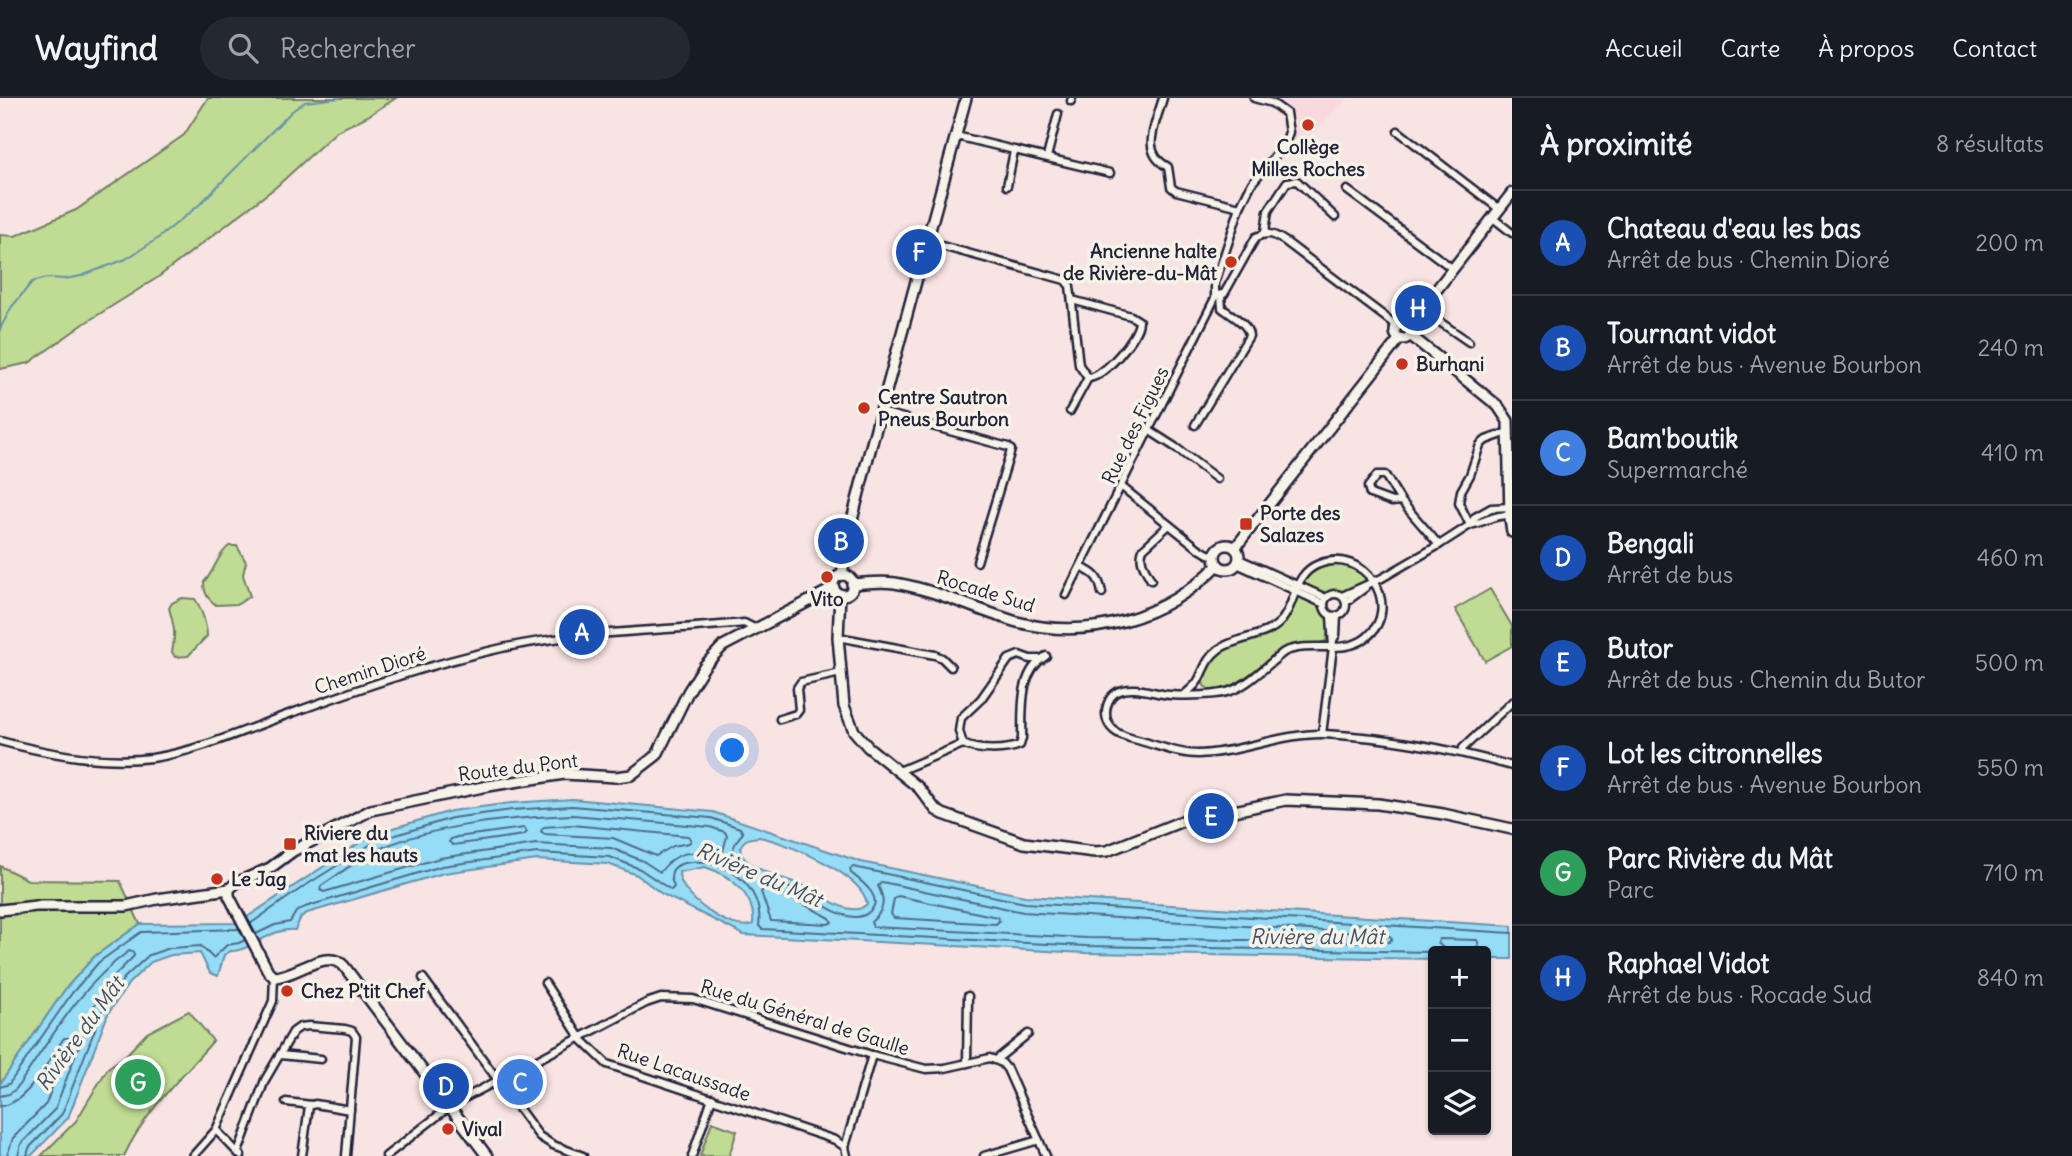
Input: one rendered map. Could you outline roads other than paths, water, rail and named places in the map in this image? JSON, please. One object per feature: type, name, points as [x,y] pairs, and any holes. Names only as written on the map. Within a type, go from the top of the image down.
[{"type":"main road","points":[[842,575],[849,532],[966,98]]},
{"type":"main road","points":[[1409,325],[1512,192]]},
{"type":"main road","points":[[1409,325],[1401,323],[1395,332],[1499,406],[1508,421],[1512,532]]},
{"type":"main road","points":[[1235,548],[1411,331],[1409,325]]},
{"type":"main road","points":[[1228,545],[1235,548],[1238,561],[1230,569],[1217,560],[1221,547],[1228,545]]},
{"type":"main road","name":"Rocade Sud","points":[[852,584],[894,583],[1018,622],[1076,629],[1122,622],[1151,612],[1184,594],[1217,560]]},
{"type":"main road","points":[[837,591],[849,592],[852,584],[850,578],[842,575]]},
{"type":"main road","points":[[842,575],[835,579],[838,637],[844,706],[854,731],[868,747],[919,788],[936,810],[943,814],[1024,844],[1095,852],[1107,851],[1143,839],[1195,816],[1286,800],[1378,804],[1512,829]]},
{"type":"main road","name":"Route du Pont","points":[[229,893],[236,883],[270,868],[293,851],[372,810],[488,786],[564,774],[616,777],[631,775],[657,755],[688,692],[705,665],[723,646],[754,628],[837,591]]},
{"type":"main road","points":[[0,909],[36,906],[126,906],[157,899],[229,893],[264,964],[274,977],[330,959],[340,961],[487,1156]]},
{"type":"street","points":[[1163,98],[1150,146],[1153,157],[1168,167],[1171,187],[1176,191],[1240,207]]},
{"type":"street","points":[[1195,425],[1249,336],[1243,324],[1222,308],[1219,296],[1213,291],[1215,283],[1240,207],[1252,183],[1285,144],[1289,132],[1286,113],[1272,103],[1255,98]]},
{"type":"street","points":[[1047,157],[1058,114]]},
{"type":"street","points":[[1398,131],[1499,209]]},
{"type":"street","points":[[956,136],[1110,173]]},
{"type":"street","points":[[1007,186],[1014,150]]},
{"type":"street","points":[[1265,232],[1268,211],[1287,182],[1297,181],[1335,217]]},
{"type":"street","points":[[1347,190],[1453,269]]},
{"type":"street","points":[[1493,218],[1512,233]]},
{"type":"street","points":[[1219,296],[1230,286],[1256,237],[1265,232],[1286,242],[1397,326]]},
{"type":"street","points":[[927,242],[1065,280],[1072,300],[1079,365],[1088,378]]},
{"type":"street","name":"Rue des Figues","points":[[1066,595],[1219,296]]},
{"type":"street","points":[[1070,411],[1088,378],[1097,376],[1134,338],[1139,321],[1131,316],[1072,300]]},
{"type":"street","points":[[1421,309],[1469,342]]},
{"type":"street","points":[[881,412],[1011,450],[977,562]]},
{"type":"street","points":[[1150,431],[1217,480]]},
{"type":"street","points":[[1470,525],[1458,503],[1458,497],[1470,475],[1480,445],[1508,432]]},
{"type":"street","points":[[1401,501],[1392,502],[1369,493],[1368,487],[1377,475],[1385,475],[1401,501],[1439,545]]},
{"type":"street","points":[[1122,487],[1217,560]]},
{"type":"street","points":[[1344,599],[1470,525],[1511,509]]},
{"type":"street","points":[[1151,580],[1140,555],[1169,525]]},
{"type":"street","points":[[1184,695],[1199,680],[1203,666],[1219,649],[1235,640],[1268,630],[1282,620],[1305,573],[1328,560],[1342,560],[1367,571],[1370,584],[1381,596],[1381,611],[1376,625],[1367,636],[1355,643],[1292,648],[1232,691],[1184,695],[1136,690],[1118,692],[1108,702],[1107,718],[1110,726],[1122,736],[1175,751],[1197,754],[1322,734],[1438,747],[1512,766]]},
{"type":"street","points":[[1238,561],[1325,601]]},
{"type":"street","points":[[1081,567],[1096,574],[1102,593]]},
{"type":"street","points":[[1334,616],[1325,611],[1325,601],[1332,594],[1344,599]]},
{"type":"street","points":[[1334,616],[1343,612],[1344,599]]},
{"type":"street","points":[[1322,734],[1334,616]]},
{"type":"street","name":"Chemin Dioré","points":[[0,740],[31,749],[76,756],[150,758],[186,751],[382,681],[503,648],[565,638],[744,623],[754,628]]},
{"type":"street","points":[[838,637],[935,655],[951,667]]},
{"type":"street","points":[[900,771],[963,744],[977,748],[1013,748],[1020,745],[1024,685],[1031,669],[1044,657],[1030,659],[1019,655],[1009,659],[981,699],[961,718],[959,731],[963,744]]},
{"type":"street","points":[[780,719],[796,714],[799,710],[797,688],[801,682],[841,673]]},
{"type":"street","points":[[1199,680],[1209,694]]},
{"type":"street","points":[[1462,752],[1463,748],[1512,702]]},
{"type":"street","points":[[193,1156],[216,1130],[273,1002],[274,977]]},
{"type":"street","points":[[423,978],[539,1136],[553,1145],[583,1156]]},
{"type":"street","name":"Rue Lacaussade","points":[[545,983],[581,1039],[607,1064],[835,1140],[845,1147]]},
{"type":"street","points":[[967,1063],[968,996]]},
{"type":"street","name":"Rue du Général de Gaulle","points":[[386,1156],[450,1106],[646,1003],[677,997],[710,1003],[872,1055],[926,1069],[944,1069],[983,1059],[996,1060]]},
{"type":"street","points":[[216,1130],[240,1154],[265,1080],[293,1032],[300,1027],[309,1026],[352,1031],[357,1043],[346,1156]]},
{"type":"street","points":[[1028,1034],[996,1060],[1007,1069],[1046,1156]]},
{"type":"street","points":[[280,1055],[321,1059]]},
{"type":"street","points":[[847,1156],[845,1147],[872,1055]]},
{"type":"street","points":[[692,1156],[712,1098]]},
{"type":"street","points":[[286,1102],[350,1110]]},
{"type":"street","points":[[302,1156],[307,1109],[312,1105]]},
{"type":"street","points":[[984,1156],[1039,1140]]},
{"type":"water","name":"Rivière du Mât","points":[[573,799],[713,812],[861,862],[1025,896],[1512,926],[1512,959],[1491,959],[1491,946],[1428,946],[1428,959],[1086,953],[744,935],[662,894],[637,875],[608,864],[537,860],[444,873],[307,913],[301,917],[295,930],[278,932],[224,955],[218,976],[210,973],[200,953],[171,955],[151,962],[129,983],[108,1014],[68,1118],[31,1156],[0,1156],[0,1084],[66,988],[95,956],[140,924],[238,923],[373,834],[451,811]],"holes":[[[759,837],[804,852],[838,871],[862,893],[867,904],[859,909],[846,908],[802,885],[754,866],[741,853],[742,843],[746,840]],[[705,867],[732,881],[746,895],[753,914],[753,924],[743,926],[732,923],[707,910],[687,891],[679,872]]]},
{"type":"waterway","points":[[0,329],[11,308],[32,282],[47,278],[81,276],[126,259],[157,239],[199,205],[292,111],[305,102],[339,98]]},
{"type":"place","name":"Collège Milles Roches","points":[[1308,125]]},
{"type":"place","name":"Lot les citronnelles","points":[[919,252]]},
{"type":"place","name":"Ancienne halte de Rivière-du-Mât","points":[[1231,262]]},
{"type":"place","name":"Raphael Vidot","points":[[1418,308]]},
{"type":"place","name":"Burhani","points":[[1402,364]]},
{"type":"place","name":"Centre Sautron Pneus Bourbon","points":[[864,408]]},
{"type":"place","name":"Porte des Salazes","points":[[1246,524]]},
{"type":"place","name":"Tournant vidot","points":[[841,541]]},
{"type":"place","name":"Vito","points":[[827,577]]},
{"type":"place","name":"Chateau d'eau les bas","points":[[582,632]]},
{"type":"place","name":"Butor","points":[[1211,816]]},
{"type":"place","name":"Riviere du mat les hauts","points":[[290,844]]},
{"type":"place","name":"Le Jag","points":[[217,879]]},
{"type":"place","name":"Chez P'tit Chef","points":[[287,991]]},
{"type":"place","name":"Parc Rivière du Mât","points":[[138,1082]]},
{"type":"place","name":"Bam'boutik","points":[[520,1082]]},
{"type":"place","name":"Bengali","points":[[446,1086]]},
{"type":"place","name":"Vival","points":[[448,1129]]}]
